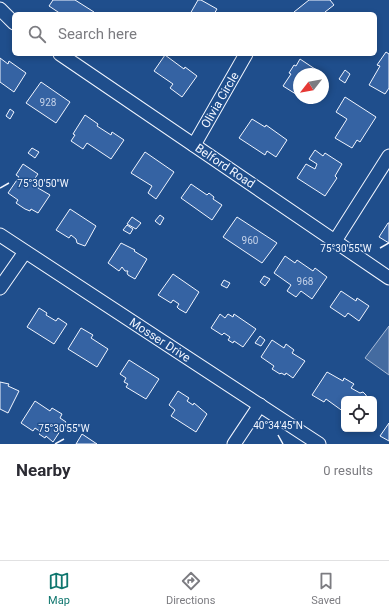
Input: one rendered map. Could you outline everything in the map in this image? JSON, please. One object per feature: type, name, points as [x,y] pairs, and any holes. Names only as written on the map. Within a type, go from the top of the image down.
[{"type":"street","points":[[0,9],[12,21]]},
{"type":"street","name":"Belford Road","points":[[63,56],[389,278]]},
{"type":"street","name":"Olivia Circle","points":[[194,145],[245,56]]},
{"type":"street","points":[[335,241],[389,156]]},
{"type":"street","name":"Mosser Drive","points":[[0,235],[319,444]]},
{"type":"street","points":[[0,288],[25,252]]},
{"type":"street","points":[[234,444],[260,405]]},
{"type":"water","points":[[389,326],[389,375],[365,358]]},
{"type":"building","points":[[53,0],[75,0],[94,12],[58,12],[49,6]]},
{"type":"building","points":[[198,0],[201,0],[217,9],[215,12],[191,12]]},
{"type":"building","points":[[309,0],[330,0],[334,5],[325,12],[294,12]]},
{"type":"building","points":[[386,52],[389,54],[389,88],[385,94],[369,85],[380,66],[377,65]]},
{"type":"building","points":[[164,56],[166,56],[184,69],[185,67],[197,76],[182,97],[170,88],[173,84],[154,71]]},
{"type":"building","points":[[0,58],[8,64],[9,61],[26,73],[14,92],[0,82]]},
{"type":"building","points":[[300,59],[314,68],[293,68],[293,92],[283,86],[291,74],[289,73],[294,65],[296,66]]},
{"type":"building","points":[[345,70],[350,74],[345,83],[339,79]]},
{"type":"building","points":[[41,82],[70,102],[56,123],[26,103]]},
{"type":"building","points":[[345,97],[376,117],[360,142],[357,140],[352,148],[335,138],[347,119],[336,112]]},
{"type":"building","points":[[10,109],[14,112],[10,119],[6,116]]},
{"type":"building","points":[[85,115],[98,124],[97,126],[111,135],[112,132],[124,140],[111,159],[87,143],[83,149],[71,141],[75,135],[73,134]]},
{"type":"building","points":[[252,119],[265,127],[266,125],[287,140],[276,157],[267,151],[265,155],[239,138]]},
{"type":"building","points":[[32,148],[39,152],[35,158],[28,153]]},
{"type":"building","points":[[315,150],[323,156],[325,153],[342,164],[335,176],[337,178],[325,196],[297,178],[306,164],[315,169],[317,164],[309,159]]},
{"type":"building","points":[[145,152],[174,172],[156,199],[148,193],[152,186],[131,173]]},
{"type":"building","points":[[23,164],[38,174],[33,181],[39,185],[38,188],[50,195],[38,213],[31,209],[30,211],[25,209],[16,203],[18,200],[8,193],[19,177],[16,175]]},
{"type":"building","points":[[191,184],[207,195],[209,193],[214,197],[213,199],[222,205],[212,220],[181,198]]},
{"type":"building","points":[[70,209],[96,226],[85,246],[77,243],[76,239],[71,235],[69,238],[56,230]]},
{"type":"building","points":[[160,215],[164,218],[160,225],[155,221]]},
{"type":"building","points":[[132,217],[141,223],[136,229],[127,224]]},
{"type":"building","points":[[237,217],[277,243],[262,263],[223,237]]},
{"type":"building","points":[[389,223],[389,243],[379,237]]},
{"type":"building","points":[[127,225],[133,229],[130,234],[123,230]]},
{"type":"building","points":[[121,243],[135,250],[134,251],[147,259],[135,279],[128,275],[128,271],[125,271],[122,267],[119,271],[108,263]]},
{"type":"building","points":[[285,256],[295,263],[297,260],[313,271],[315,268],[327,277],[312,299],[301,291],[296,297],[287,291],[291,285],[274,273]]},
{"type":"building","points":[[173,274],[199,292],[186,313],[177,307],[179,304],[173,300],[171,303],[158,295]]},
{"type":"building","points":[[264,276],[270,279],[265,286],[260,282]]},
{"type":"building","points":[[224,280],[230,283],[227,288],[221,285]]},
{"type":"building","points":[[341,291],[356,301],[357,298],[369,306],[359,321],[348,313],[345,317],[330,307]]},
{"type":"building","points":[[39,308],[47,313],[46,315],[56,321],[58,318],[67,324],[54,344],[27,327]]},
{"type":"building","points":[[220,314],[225,318],[228,314],[233,317],[234,314],[256,329],[243,347],[234,341],[233,343],[228,340],[230,337],[224,333],[222,335],[211,328]]},
{"type":"building","points":[[81,328],[93,335],[91,338],[108,349],[97,367],[68,349]]},
{"type":"building","points":[[260,336],[265,340],[261,346],[255,343]]},
{"type":"building","points":[[272,340],[284,348],[286,344],[294,350],[292,353],[305,361],[293,378],[286,373],[285,375],[280,374],[272,369],[274,366],[261,357]]},
{"type":"building","points":[[129,360],[159,379],[146,399],[126,387],[128,384],[124,382],[126,378],[120,374]]},
{"type":"building","points":[[327,372],[343,381],[344,378],[354,384],[351,388],[360,393],[363,392],[366,396],[341,396],[341,410],[326,399],[324,402],[312,395]]},
{"type":"building","points":[[0,382],[9,384],[8,386],[19,391],[8,413],[0,409]]},
{"type":"building","points":[[178,391],[189,398],[187,401],[193,405],[194,403],[207,414],[196,432],[171,416],[175,410],[169,405]]},
{"type":"building","points":[[35,401],[50,411],[52,408],[62,414],[60,418],[66,422],[53,442],[46,436],[45,438],[39,434],[41,432],[35,428],[33,431],[21,423]]},
{"type":"building","points":[[389,423],[389,441],[380,436]]},
{"type":"building","points":[[82,434],[97,444],[76,444]]}]
